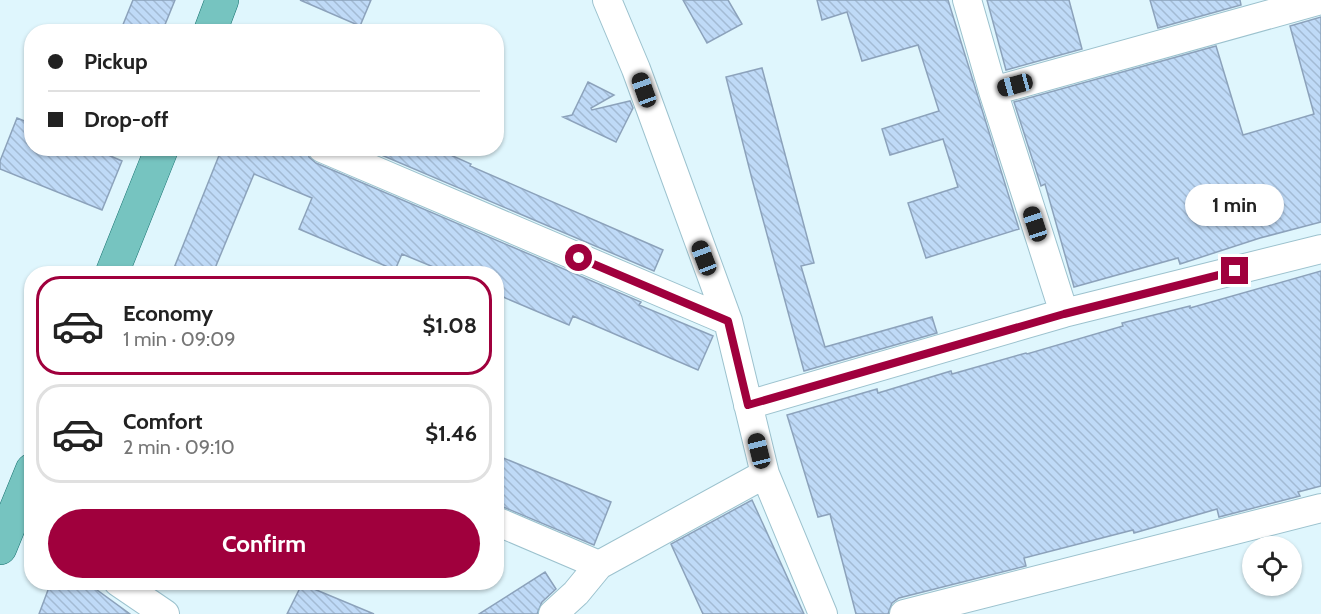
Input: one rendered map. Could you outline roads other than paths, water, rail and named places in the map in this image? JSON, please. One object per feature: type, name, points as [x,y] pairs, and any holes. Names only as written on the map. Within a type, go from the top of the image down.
[{"type":"main road","points":[[213,24],[222,0]]},
{"type":"main road","points":[[114,266],[159,156]]},
{"type":"main road","points":[[0,548],[24,500]]},
{"type":"street","points":[[607,0],[636,69],[728,321],[765,474],[823,614]]},
{"type":"street","points":[[967,0],[993,91],[1064,314]]},
{"type":"street","points":[[993,91],[1321,0]]},
{"type":"street","points":[[341,156],[728,321]]},
{"type":"street","points":[[748,405],[1064,314],[1321,249]]},
{"type":"street","points":[[553,614],[576,593],[599,565],[765,474]]},
{"type":"street","points":[[904,614],[1321,508]]},
{"type":"street","points":[[504,524],[599,565]]},
{"type":"street","points":[[130,590],[165,614]]}]
